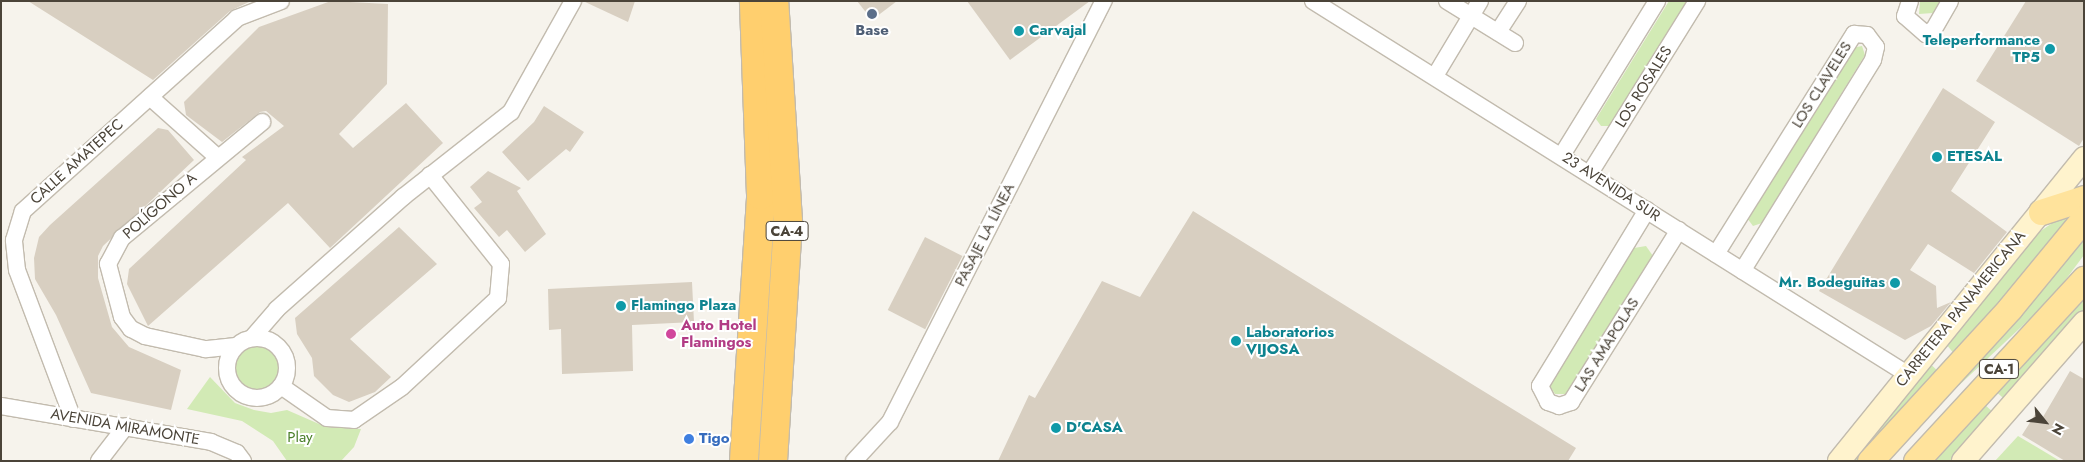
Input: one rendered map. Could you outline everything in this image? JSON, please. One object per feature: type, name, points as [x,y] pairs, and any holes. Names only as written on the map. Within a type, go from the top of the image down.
[{"type":"highway","name":"CA-4","points":[[744,461],[761,195],[754,1]]},
{"type":"highway","name":"CA-4","points":[[772,461],[788,221],[774,1]]},
{"type":"main road","points":[[2041,212],[2084,198]]},
{"type":"main road","name":"CARRETERA PANAMERICANA","points":[[1870,461],[2010,308],[2084,218]]},
{"type":"main road","name":"CA-1","points":[[1916,461],[2084,279]]},
{"type":"street","name":"CALLE AMATEPEC","points":[[73,419],[17,270],[14,240],[23,211],[42,190],[150,97],[237,18],[281,1]]},
{"type":"street","points":[[230,383],[227,364],[236,346],[252,338],[277,309],[430,175],[510,112],[574,1]]},
{"type":"street","name":"PASAJE LA LÍNEA","points":[[854,461],[890,422],[1104,1]]},
{"type":"street","name":"23 AVENIDA SUR","points":[[1313,1],[1562,155],[1907,374]]},
{"type":"street","points":[[1447,1],[1515,43]]},
{"type":"street","points":[[1434,76],[1480,1]]},
{"type":"street","points":[[1498,32],[1518,1]]},
{"type":"street","points":[[1562,155],[1657,1]]},
{"type":"street","name":"LOS ROSALES","points":[[1590,173],[1697,1]]},
{"type":"street","points":[[1910,1],[1905,16],[1926,34],[1934,29],[1950,1]]},
{"type":"street","name":"LOS CLAVELES","points":[[1716,254],[1854,34],[1868,35],[1876,46],[1873,60],[1742,271]]},
{"type":"street","points":[[150,97],[217,157]]},
{"type":"street","name":"POLÍGONO A","points":[[236,346],[205,349],[145,336],[131,329],[122,317],[108,264],[122,238],[217,157],[262,122]]},
{"type":"street","name":"CARRETERA PANAMERICANA","points":[[1839,461],[1907,374],[2084,158]]},
{"type":"street","points":[[282,386],[327,418],[354,420],[409,382],[498,298],[501,264],[494,252],[430,175]]},
{"type":"street","name":"LAS AMAPOLAS","points":[[1647,210],[1540,386],[1548,402],[1559,406],[1571,402],[1679,230]]},
{"type":"street","points":[[205,349],[230,383],[251,399],[270,396],[282,386],[287,373],[284,354],[275,333],[277,309]]},
{"type":"street","points":[[1962,461],[2084,323]]},
{"type":"street","points":[[252,338],[271,341],[284,354]]},
{"type":"street","name":"AVENIDA MIRAMONTE","points":[[1,406],[211,442],[237,453],[243,461]]},
{"type":"street","points":[[99,461],[126,426]]},
{"type":"green space","points":[[1669,1],[1688,1],[1609,126],[1601,126],[1596,119]]},
{"type":"green space","points":[[1920,1],[1941,1],[1933,13],[1919,14]]},
{"type":"green space","points":[[1862,46],[1865,55],[1762,223],[1753,226],[1747,218],[1852,48]]},
{"type":"green space","points":[[2077,206],[1997,308],[1955,355],[1942,339],[2026,241]]},
{"type":"green space","points":[[2084,233],[2084,255],[2052,298],[1954,390]]},
{"type":"green space","points":[[1646,246],[1653,256],[1566,394],[1555,394],[1550,386],[1634,248]]},
{"type":"green space","points":[[2084,297],[2084,317],[2008,402],[1995,391]]},
{"type":"green space","points":[[257,344],[266,346],[274,351],[279,359],[281,368],[279,377],[274,385],[266,390],[257,392],[248,390],[240,385],[235,377],[233,368],[235,359],[240,351],[248,346]]},
{"type":"green space","points":[[1925,359],[1940,373],[1856,461],[1850,461]]},
{"type":"green space","name":"Play","points":[[210,377],[235,403],[254,410],[271,413],[287,410],[326,427],[361,429],[354,447],[341,461],[287,461],[273,441],[242,421],[187,409]]},
{"type":"green space","points":[[1984,404],[1995,414],[1954,461],[1934,461]]},
{"type":"green space","points":[[2018,436],[2060,461],[1995,461]]},
{"type":"building","points":[[28,1],[251,1],[230,11],[153,80]]},
{"type":"building","points":[[331,1],[388,4],[387,84],[339,134],[353,148],[406,103],[443,143],[330,248],[288,203],[148,326],[127,284],[129,269],[246,160],[242,157],[284,126],[266,111],[260,112],[222,142],[186,115],[184,102],[259,27]]},
{"type":"building","points":[[583,1],[635,1],[628,22]]},
{"type":"building","points":[[857,1],[897,1],[872,20]]},
{"type":"building","name":"Carvajal","points":[[967,1],[1090,1],[1010,60]]},
{"type":"building","points":[[2026,1],[2084,1],[2084,138],[2079,146],[1976,81]]},
{"type":"building","name":"ETESAL","points":[[1943,88],[1995,122],[1951,191],[2007,232],[1974,273],[1928,244],[1910,270],[1936,286],[1937,308],[1951,302],[1931,326],[1905,340],[1819,291]]},
{"type":"building","points":[[544,106],[584,132],[570,152],[566,149],[528,181],[502,152],[534,122]]},
{"type":"building","points":[[158,128],[168,130],[194,160],[103,246],[98,256],[98,278],[112,327],[129,347],[181,370],[171,410],[91,393],[56,315],[35,279],[34,258],[39,237],[50,225]]},
{"type":"building","points":[[488,171],[521,188],[517,191],[546,234],[525,252],[507,230],[499,237],[474,208],[482,202],[470,187]]},
{"type":"building","name":"Laboratorios VIJOSA","points":[[1193,211],[1576,448],[1568,461],[998,461],[1029,395],[1035,398],[1102,281],[1140,297]]},
{"type":"building","points":[[399,227],[437,264],[350,339],[391,377],[375,392],[349,402],[333,395],[314,376],[312,358],[297,334],[295,318]]},
{"type":"building","points":[[925,237],[962,256],[925,329],[888,310]]},
{"type":"building","name":"Flamingo Plaza","points":[[692,282],[694,322],[632,325],[633,371],[562,374],[561,329],[549,330],[548,289]]},
{"type":"building","points":[[2070,371],[2084,379],[2084,461],[2065,461],[2022,435],[2036,413],[2043,417]]},
{"type":"place","name":"Base","points":[[872,14]]},
{"type":"place","name":"Carvajal","points":[[1019,31]]},
{"type":"place","name":"Teleperformance TP5","points":[[2050,49]]},
{"type":"place","name":"ETESAL","points":[[1937,157]]},
{"type":"place","name":"Mr. Bodeguitas","points":[[1895,283]]},
{"type":"place","name":"Flamingo Plaza","points":[[621,306]]},
{"type":"place","name":"Auto Hotel Flamingos","points":[[671,334]]},
{"type":"place","name":"Laboratorios VIJOSA","points":[[1236,341]]},
{"type":"place","name":"D'CASA","points":[[1056,428]]},
{"type":"place","name":"Tigo","points":[[689,439]]}]
